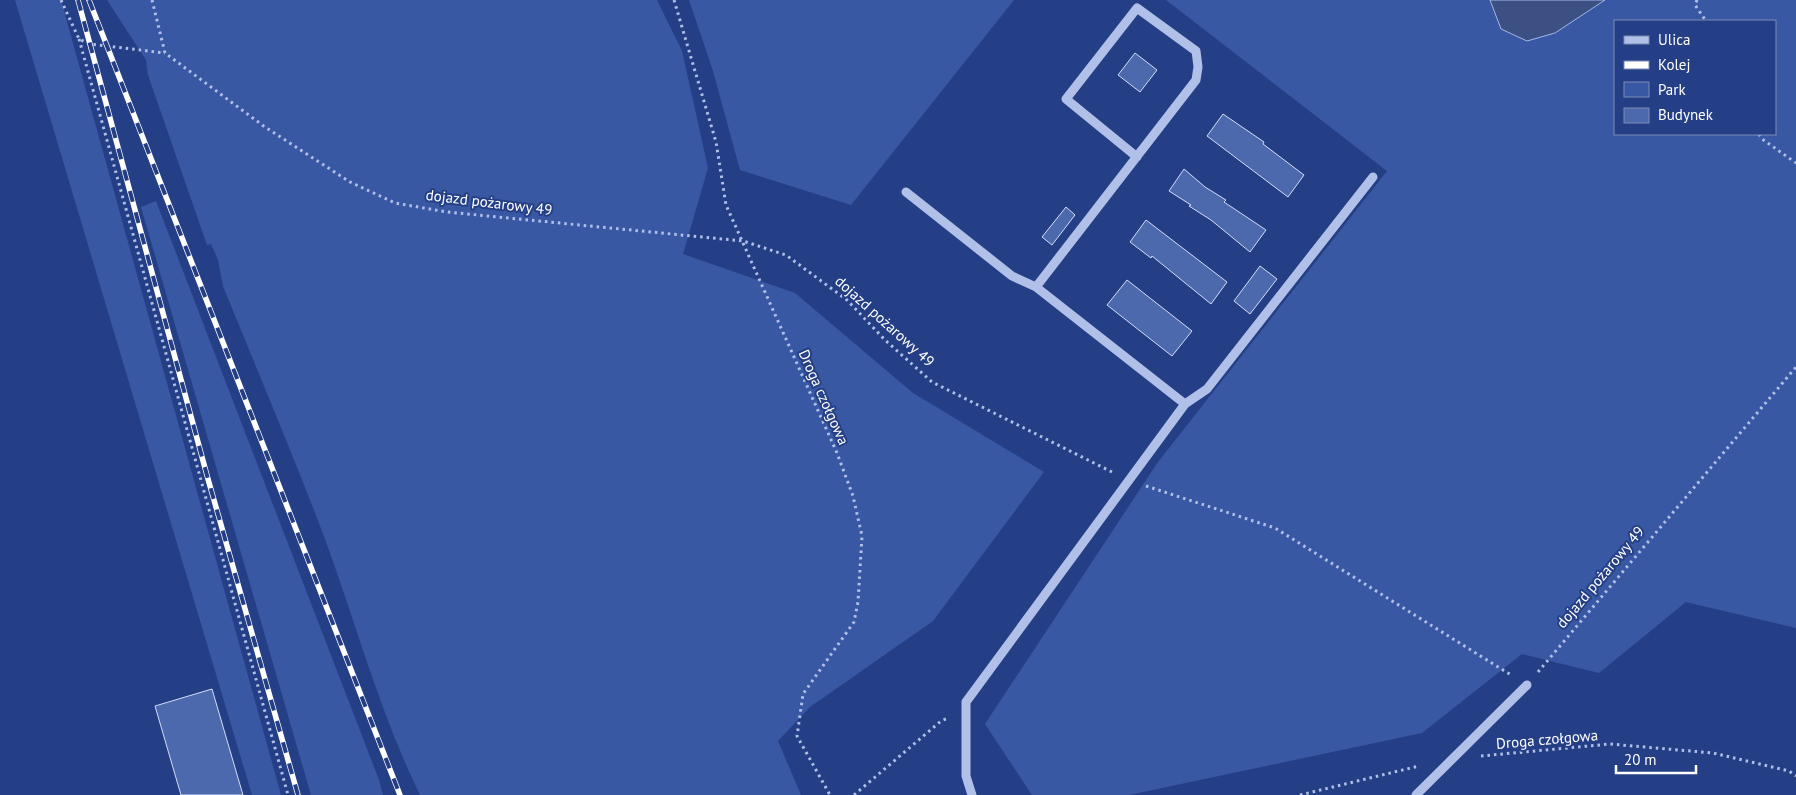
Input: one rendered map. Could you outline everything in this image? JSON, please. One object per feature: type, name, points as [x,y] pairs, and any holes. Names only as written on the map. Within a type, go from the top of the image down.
[{"type":"lane","points":[[1036,288],[1137,157],[1196,80],[1198,67],[1196,51],[1137,8],[1066,99],[1137,157]]},
{"type":"lane","points":[[972,795],[966,776],[966,702],[1185,404],[1207,389],[1373,177]]},
{"type":"lane","points":[[906,192],[1012,276],[1036,288],[1185,404]]},
{"type":"lane","points":[[1416,795],[1526,685]]},
{"type":"path","points":[[61,0],[79,39],[288,795]]},
{"type":"path","points":[[79,39],[90,44],[165,53],[152,0]]},
{"type":"path","name":"Droga czołgowa","points":[[674,0],[713,133],[726,205],[838,454],[853,496],[862,536],[862,568],[854,622],[804,694],[798,736],[830,795]]},
{"type":"path","points":[[1696,0],[1695,6],[1705,20]]},
{"type":"path","name":"dojazd pożarowy 49","points":[[165,53],[265,127],[350,182],[395,203],[457,213],[743,241],[786,255],[847,300],[884,340],[932,382],[1128,480],[1275,528],[1526,685],[1796,367]]},
{"type":"path","points":[[1760,135],[1762,139],[1796,163]]},
{"type":"path","points":[[854,795],[941,721],[965,709]]},
{"type":"path","name":"Droga czołgowa","points":[[1300,795],[1453,758],[1610,744],[1713,753],[1789,771],[1796,776]]},
{"type":"green space","points":[[15,0],[61,0],[281,795],[252,795]]},
{"type":"green space","points":[[107,0],[657,0],[682,51],[708,168],[683,254],[795,293],[913,393],[1044,472],[933,621],[810,707],[778,741],[801,795],[420,795],[381,700],[313,507],[223,286],[218,260],[211,244],[207,245],[148,75],[146,60]]},
{"type":"green space","points":[[689,0],[1014,0],[851,205],[740,170],[713,71]]},
{"type":"green space","points":[[1166,0],[1490,0],[1501,29],[1555,33],[1605,0],[1796,0],[1796,628],[1686,602],[1599,673],[1522,654],[1422,733],[1129,795],[1032,795],[985,724],[1158,462],[1387,171]]},
{"type":"green space","points":[[156,201],[379,780],[383,795],[311,795],[141,207]]},
{"type":"shaded area","points":[[1490,0],[1605,0],[1555,33],[1527,41],[1501,29]]},
{"type":"building","points":[[1135,53],[1157,70],[1140,92],[1118,75]]},
{"type":"building","points":[[1223,114],[1264,142],[1263,144],[1304,175],[1288,197],[1207,136]]},
{"type":"building","points":[[1184,169],[1205,187],[1226,200],[1224,202],[1266,230],[1250,252],[1211,220],[1169,191]]},
{"type":"building","points":[[1066,207],[1075,215],[1052,245],[1042,237]]},
{"type":"building","points":[[1146,220],[1227,282],[1211,304],[1152,256],[1151,258],[1130,242]]},
{"type":"building","points":[[1260,266],[1277,279],[1250,314],[1234,301]]},
{"type":"building","points":[[1127,280],[1192,331],[1172,356],[1107,305]]},
{"type":"building","points":[[212,689],[243,795],[181,795],[155,706]]},
{"type":"railway","points":[[78,0],[208,479],[298,795]]},
{"type":"railway","points":[[89,0],[400,795]]}]
